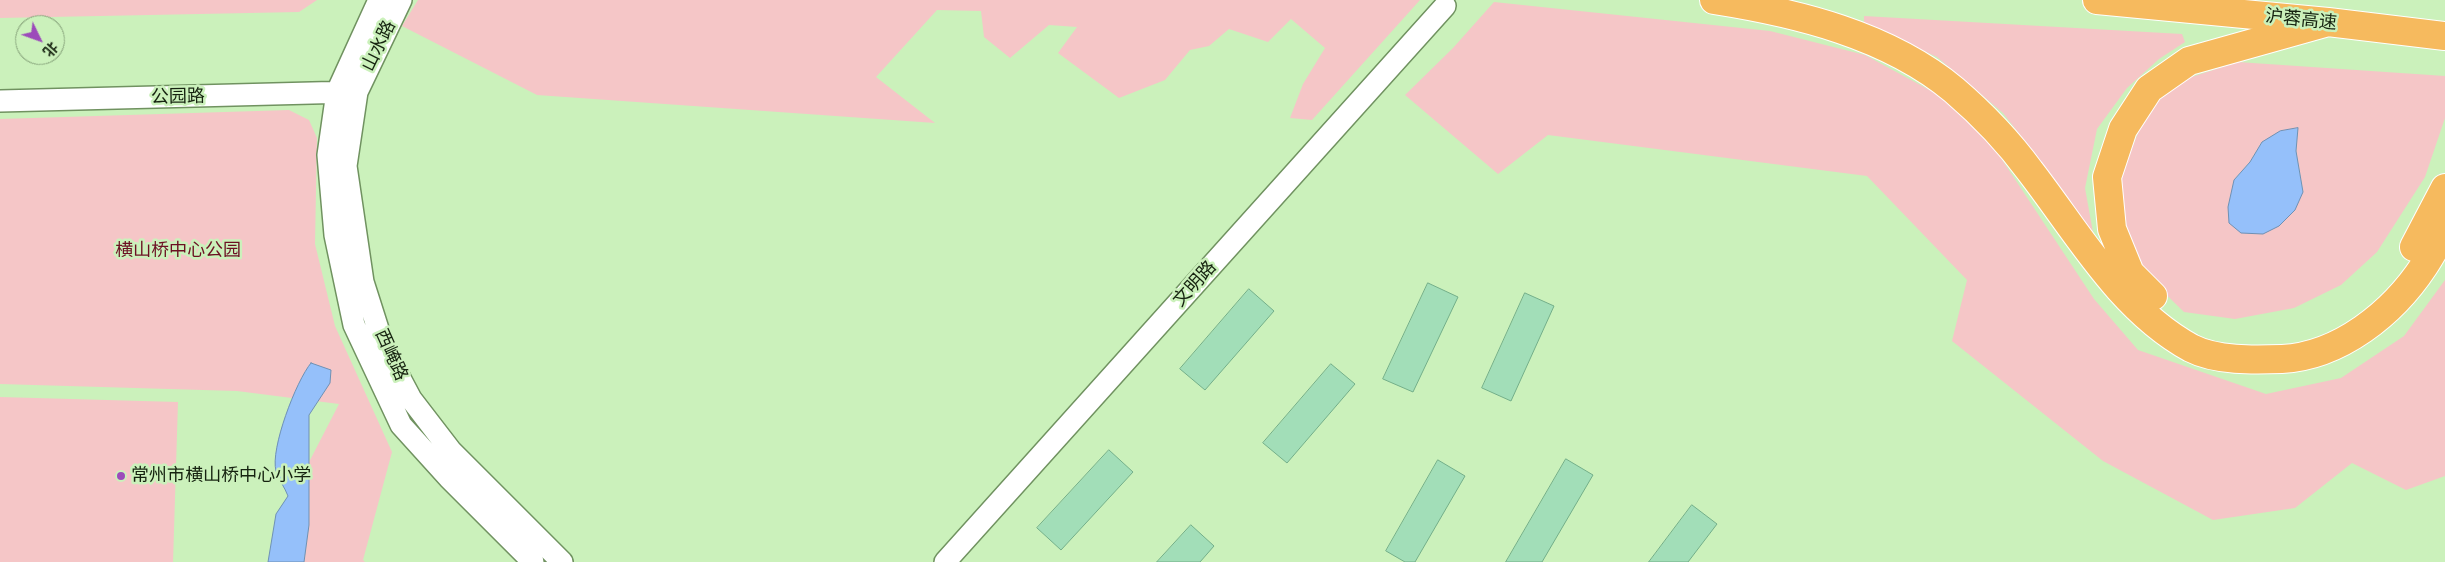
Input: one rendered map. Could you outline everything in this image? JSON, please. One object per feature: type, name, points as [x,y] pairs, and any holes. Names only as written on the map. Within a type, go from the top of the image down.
[{"type":"highway","points":[[1714,0],[1803,18],[1859,36],[1910,59],[1953,89],[1994,127],[2012,148],[2096,262],[2115,284],[2153,322],[2193,349],[2242,361],[2297,358],[2349,339],[2390,306],[2424,267],[2445,230]]},
{"type":"highway","name":"沪蓉高速","points":[[2097,0],[2328,22],[2445,36]]},
{"type":"highway","points":[[2328,22],[2189,61],[2150,89],[2123,130],[2107,177],[2112,229],[2130,273],[2165,308],[2200,332],[2244,342],[2294,340],[2340,323],[2378,293],[2409,256],[2432,216],[2445,188]]},
{"type":"street","name":"山水路","points":[[347,92],[379,0]]},
{"type":"street","name":"山水路","points":[[347,92],[401,0]]},
{"type":"street","name":"文明路","points":[[945,562],[1445,6]]},
{"type":"street","name":"公园路","points":[[0,101],[347,92]]},
{"type":"street","name":"西崦路","points":[[347,92],[329,164],[334,236],[354,325],[401,425],[449,478],[533,562]]},
{"type":"street","name":"西崦路","points":[[347,92],[346,166],[363,282],[384,348],[411,399],[451,451],[562,562]]},
{"type":"green space","points":[[0,0],[317,0],[299,12],[65,17],[65,15],[15,15],[15,18],[0,18]]},
{"type":"green space","points":[[418,0],[1420,0],[1312,120],[1290,118],[1303,84],[1325,48],[1291,19],[1268,42],[1229,29],[1209,46],[1190,50],[1165,80],[1119,98],[1058,53],[1077,27],[1049,25],[1010,58],[984,37],[981,11],[937,10],[876,77],[935,123],[537,95],[402,26]]},
{"type":"green space","points":[[1494,2],[1770,31],[1865,55],[1935,93],[1966,117],[1997,152],[2094,299],[2138,350],[2266,394],[2341,378],[2404,336],[2445,280],[2445,476],[2406,490],[2352,463],[2295,508],[2213,520],[2103,461],[1952,341],[1967,280],[1867,176],[1548,135],[1498,174],[1405,95],[1453,48]]},
{"type":"green space","points":[[1864,16],[2182,34],[2185,42],[2159,59],[2127,88],[2097,129],[2085,188],[2094,238],[2077,220],[2045,167],[2003,113],[1937,57],[1864,24]]},
{"type":"green space","points":[[2238,62],[2445,76],[2445,118],[2425,177],[2377,252],[2341,285],[2294,308],[2235,319],[2184,312],[2142,271],[2123,224],[2120,178],[2140,128],[2170,84]],"holes":[[[2298,128],[2296,151],[2303,191],[2234,180],[2250,162],[2262,142]]]},
{"type":"green space","name":"横山桥中心公园","points":[[289,110],[309,120],[317,138],[315,244],[335,326],[392,452],[363,560],[365,562],[304,562],[309,525],[308,464],[339,404],[237,391],[0,384],[0,119]]},
{"type":"green space","name":"常州市横山桥中心小学","points":[[0,397],[178,402],[173,562],[0,562]]},
{"type":"water","points":[[2298,128],[2296,151],[2303,192],[2295,210],[2279,226],[2263,234],[2241,233],[2229,223],[2228,207],[2234,180],[2250,162],[2262,142],[2280,131]]},
{"type":"water","points":[[311,363],[331,370],[330,383],[309,415],[309,525],[304,562],[268,562],[276,514],[288,496],[276,471],[275,461],[280,432],[298,384]]},
{"type":"building","points":[[1428,283],[1458,297],[1413,392],[1383,379]]},
{"type":"building","points":[[1249,289],[1274,311],[1205,390],[1180,369]]},
{"type":"building","points":[[1525,293],[1554,306],[1511,401],[1482,388]]},
{"type":"building","points":[[1331,364],[1355,384],[1287,463],[1263,443]]},
{"type":"building","points":[[1109,450],[1133,472],[1061,550],[1037,528]]},
{"type":"building","points":[[1566,459],[1593,475],[1542,562],[1506,562]]},
{"type":"building","points":[[1438,460],[1465,476],[1415,562],[1405,562],[1386,551]]},
{"type":"building","points":[[1692,505],[1717,524],[1688,562],[1649,562]]},
{"type":"building","points":[[1191,525],[1214,546],[1200,562],[1157,562]]},
{"type":"place","name":"常州市横山桥中心小学","points":[[121,476]]}]
